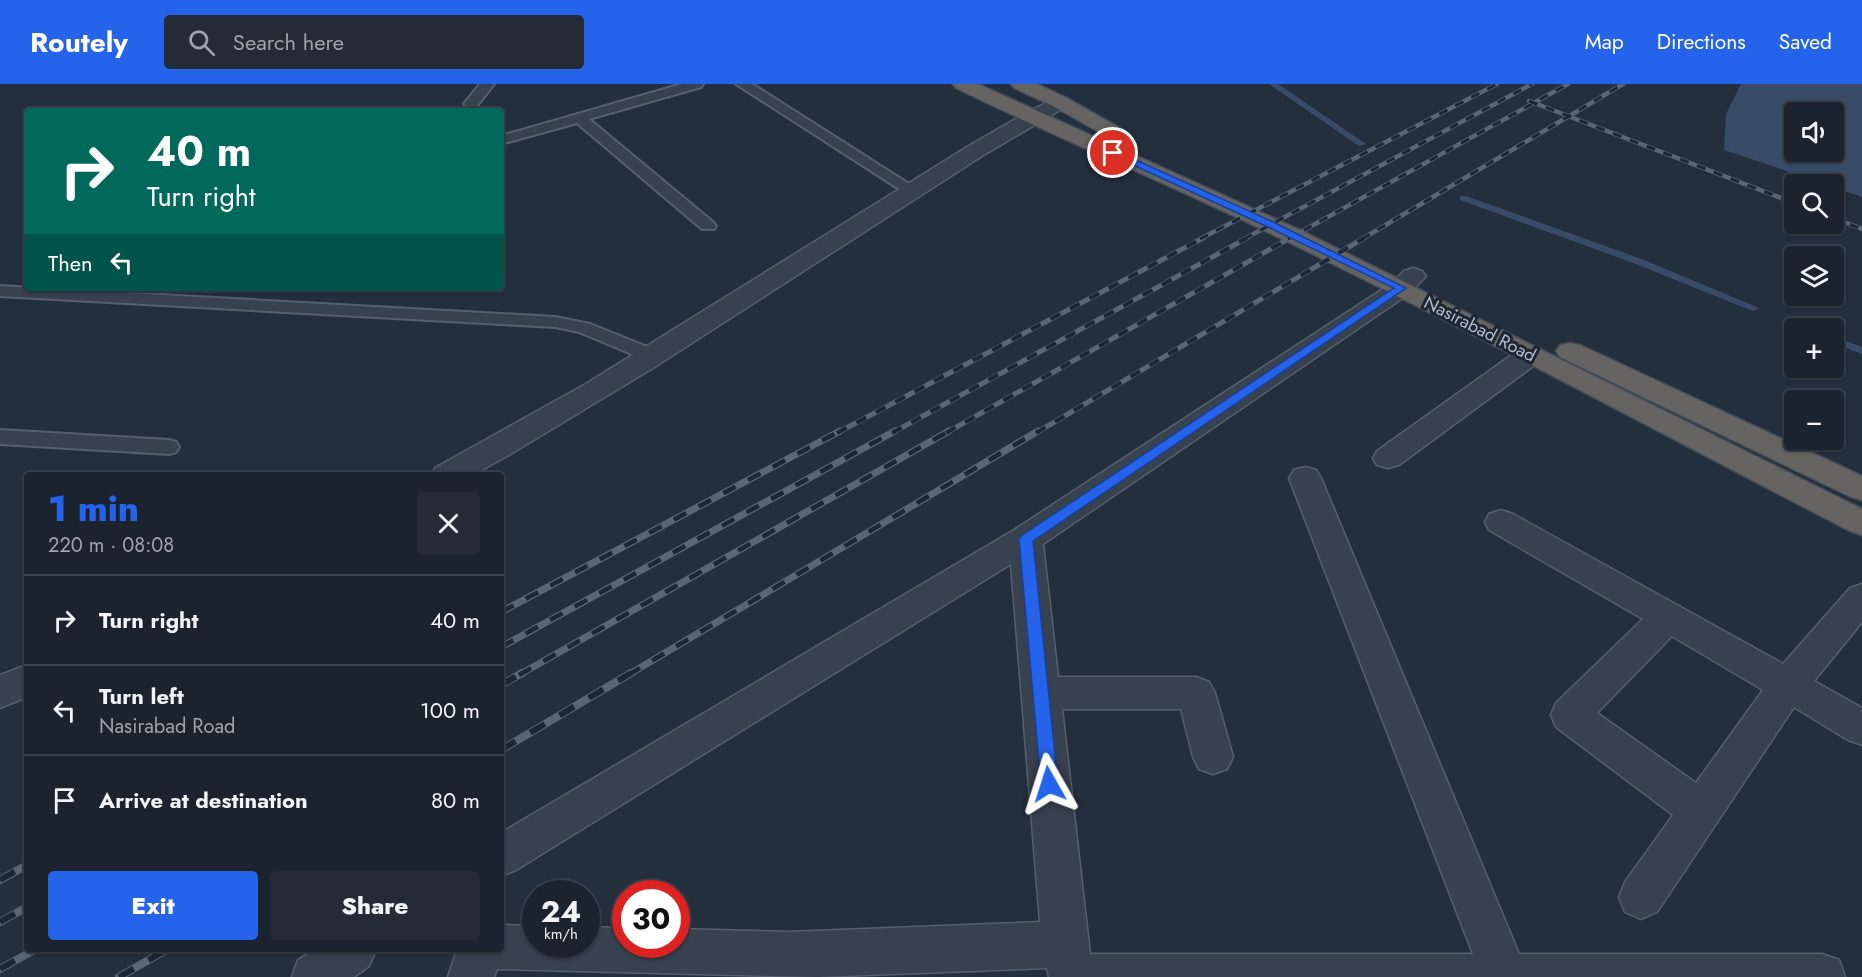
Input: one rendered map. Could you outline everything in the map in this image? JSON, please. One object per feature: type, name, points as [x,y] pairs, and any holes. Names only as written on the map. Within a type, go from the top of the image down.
[{"type":"highway","name":"Nasirabad Road","points":[[963,84],[1030,118],[1407,282],[1862,489]]},
{"type":"highway","name":"Nasirabad Road","points":[[1021,84],[1060,102],[1181,171],[1407,282],[1530,355],[1862,523]]},
{"type":"street","points":[[453,472],[514,439],[653,356],[912,191],[1060,102]]},
{"type":"street","points":[[504,854],[1026,539],[1407,282]]},
{"type":"street","points":[[1388,458],[1530,355]]},
{"type":"street","points":[[1305,478],[1505,976]]},
{"type":"street","points":[[1502,522],[1862,728]]},
{"type":"street","points":[[1026,539],[1040,693],[1070,966]]},
{"type":"street","points":[[1641,897],[1788,685],[1862,597]]},
{"type":"street","points":[[1668,617],[1570,715],[1701,811]]},
{"type":"street","points":[[0,692],[24,681]]},
{"type":"street","points":[[1040,693],[1196,693],[1213,757]]},
{"type":"street","points":[[504,948],[788,966],[1070,966],[1505,976],[1822,977]]},
{"type":"street","points":[[315,977],[351,952]]},
{"type":"street","points":[[471,977],[479,952]]},
{"type":"lane","points":[[471,104],[487,84]]},
{"type":"lane","points":[[504,139],[581,119],[696,84]]},
{"type":"lane","points":[[743,84],[912,191]]},
{"type":"lane","points":[[581,119],[708,226]]},
{"type":"lane","points":[[0,291],[555,322],[584,328],[653,356]]},
{"type":"lane","points":[[0,437],[169,447]]},
{"type":"water","points":[[1741,84],[1862,84],[1862,197],[1844,191],[1844,174],[1795,174],[1724,150],[1726,114]]},
{"type":"waterway","points":[[1273,84],[1362,144]]},
{"type":"waterway","points":[[1463,198],[1640,262],[1754,308]]},
{"type":"waterway","points":[[1844,344],[1862,351]]},
{"type":"railway","points":[[1200,239],[1497,84]]},
{"type":"railway","points":[[1244,239],[1532,84]]},
{"type":"railway","points":[[1534,103],[1568,84]]},
{"type":"railway","points":[[1569,116],[1623,84]]},
{"type":"railway","points":[[1529,101],[1534,103]]},
{"type":"railway","points":[[1288,239],[1534,103]]},
{"type":"railway","points":[[1534,103],[1569,116]]},
{"type":"railway","points":[[1362,239],[1569,116]]},
{"type":"railway","points":[[1569,116],[1784,199]]},
{"type":"railway","points":[[1844,222],[1862,229]]},
{"type":"railway","points":[[837,433],[1203,238]]},
{"type":"railway","points":[[892,433],[1247,238]]},
{"type":"railway","points":[[946,433],[1290,238]]},
{"type":"railway","points":[[1036,433],[1364,238]]},
{"type":"railway","points":[[504,610],[840,431]]},
{"type":"railway","points":[[504,645],[895,431]]},
{"type":"railway","points":[[519,675],[949,431]]},
{"type":"railway","points":[[628,675],[1038,431]]},
{"type":"railway","points":[[504,683],[522,673]]},
{"type":"railway","points":[[504,748],[631,673]]},
{"type":"railway","points":[[0,880],[24,867]]},
{"type":"railway","points":[[0,922],[24,909]]},
{"type":"railway","points":[[0,969],[30,952]]},
{"type":"railway","points":[[119,977],[163,952]]},
{"type":"route","points":[[1049,784],[1026,539],[1401,288],[1154,170],[1113,153]]}]
